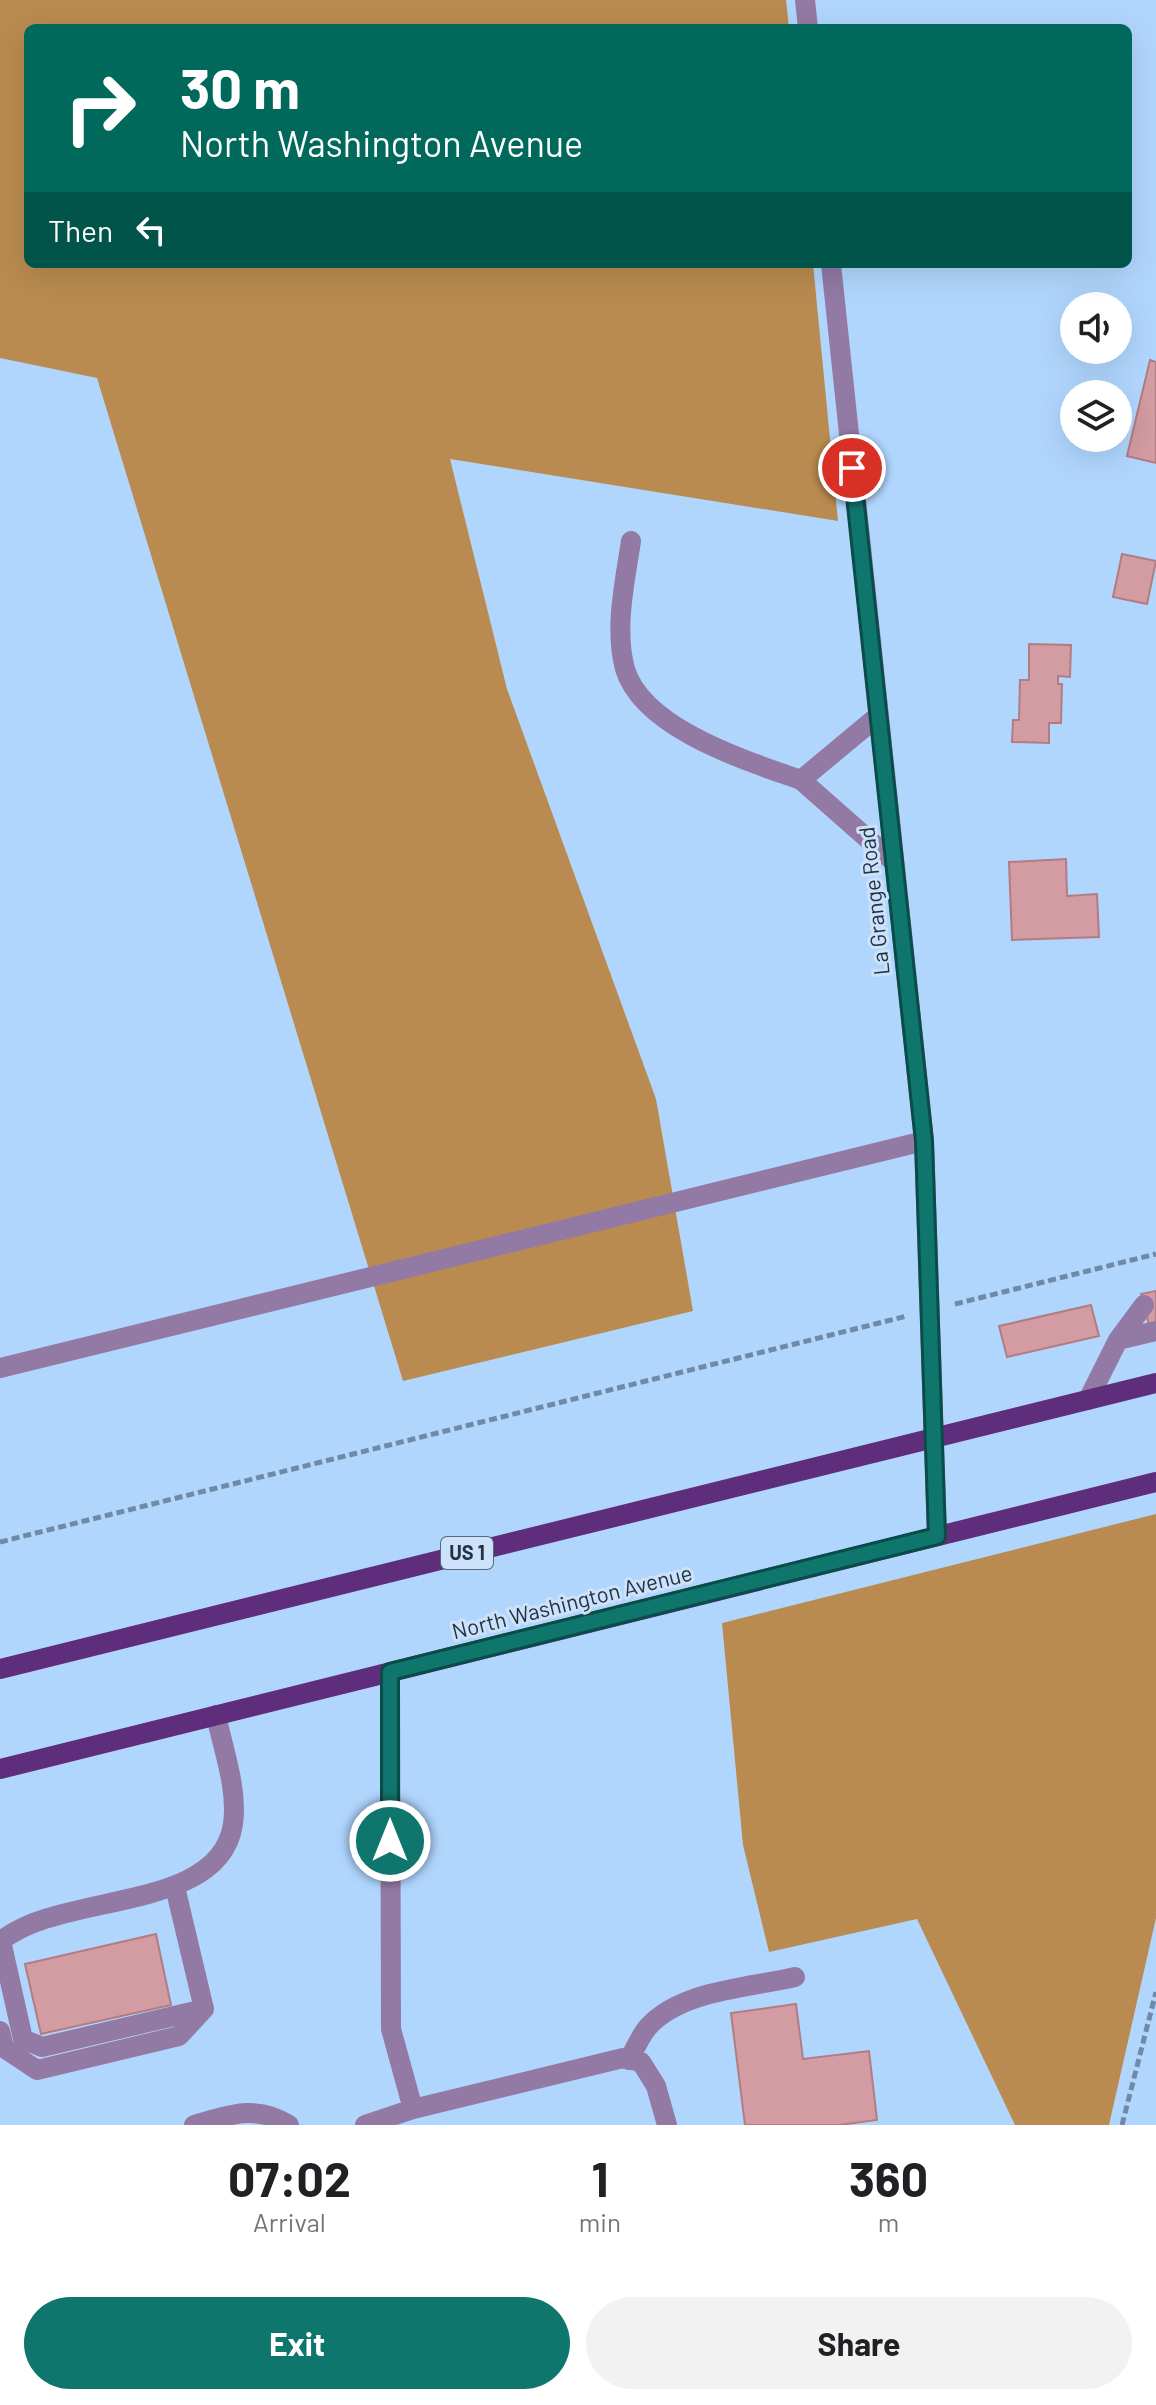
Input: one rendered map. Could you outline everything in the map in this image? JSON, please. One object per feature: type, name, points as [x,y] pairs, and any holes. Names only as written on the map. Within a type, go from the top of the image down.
[{"type":"main road","name":"US 1","points":[[0,1669],[1156,1383]]},
{"type":"main road","name":"North Washington Avenue","points":[[0,1769],[1156,1482]]},
{"type":"street","points":[[805,0],[808,24]]},
{"type":"street","name":"La Grange Road","points":[[831,268],[924,1141],[937,1536]]},
{"type":"street","points":[[631,541],[621,626],[626,670],[646,705],[682,730],[749,762],[801,780],[894,862]]},
{"type":"street","points":[[801,780],[878,716]]},
{"type":"street","points":[[0,1368],[924,1141]]},
{"type":"street","points":[[1088,1400],[1118,1340],[1144,1305]]},
{"type":"street","points":[[1118,1340],[1156,1331]]},
{"type":"street","points":[[390,1672],[391,2029],[413,2109]]},
{"type":"street","points":[[204,2009],[42,2047],[23,2039],[0,1942],[33,1920],[175,1887],[215,1864],[226,1847],[233,1825],[234,1803],[216,1715]]},
{"type":"street","points":[[175,1887],[204,2009]]},
{"type":"street","points":[[629,2060],[646,2028],[667,2010],[694,2000],[795,1977]]},
{"type":"street","points":[[0,2031],[4,2048],[37,2070],[179,2036],[204,2009]]},
{"type":"street","points":[[365,2125],[413,2109],[600,2062],[629,2060],[641,2062],[656,2086],[667,2125]]},
{"type":"street","points":[[194,2125],[249,2111],[273,2115],[289,2125]]},
{"type":"path","points":[[0,1542],[1156,1254]]},
{"type":"path","points":[[1122,2125],[1156,1992]]},
{"type":"shaded area","points":[[0,0],[786,0],[789,24],[24,24],[24,268],[813,268],[838,521],[450,459],[507,689],[656,1099],[693,1311],[403,1381],[97,378],[0,358]]},
{"type":"shaded area","points":[[1156,1514],[1156,1918],[1109,2125],[1015,2125],[917,1919],[769,1952],[743,1845],[722,1623]]},
{"type":"building","points":[[1150,360],[1156,362],[1156,463],[1127,456],[1128,452],[1132,452],[1132,435]]},
{"type":"building","points":[[1122,554],[1156,561],[1147,604],[1113,597]]},
{"type":"building","points":[[1029,644],[1071,645],[1070,677],[1058,676],[1058,684],[1062,684],[1061,723],[1049,723],[1049,743],[1012,742],[1013,720],[1019,720],[1020,680],[1029,680]]},
{"type":"building","points":[[1066,859],[1067,896],[1097,894],[1099,937],[1012,940],[1009,862]]},
{"type":"building","points":[[1156,1291],[1156,1328],[1150,1329],[1141,1294]]},
{"type":"building","points":[[1091,1305],[1099,1336],[1007,1357],[999,1326]]},
{"type":"building","points":[[156,1934],[171,2005],[41,2034],[25,1964]]},
{"type":"building","points":[[796,2004],[803,2059],[869,2051],[877,2120],[839,2125],[745,2125],[731,2013]]},
{"type":"route","points":[[390,1841],[390,1672],[937,1536],[924,1141],[852,468]]}]
